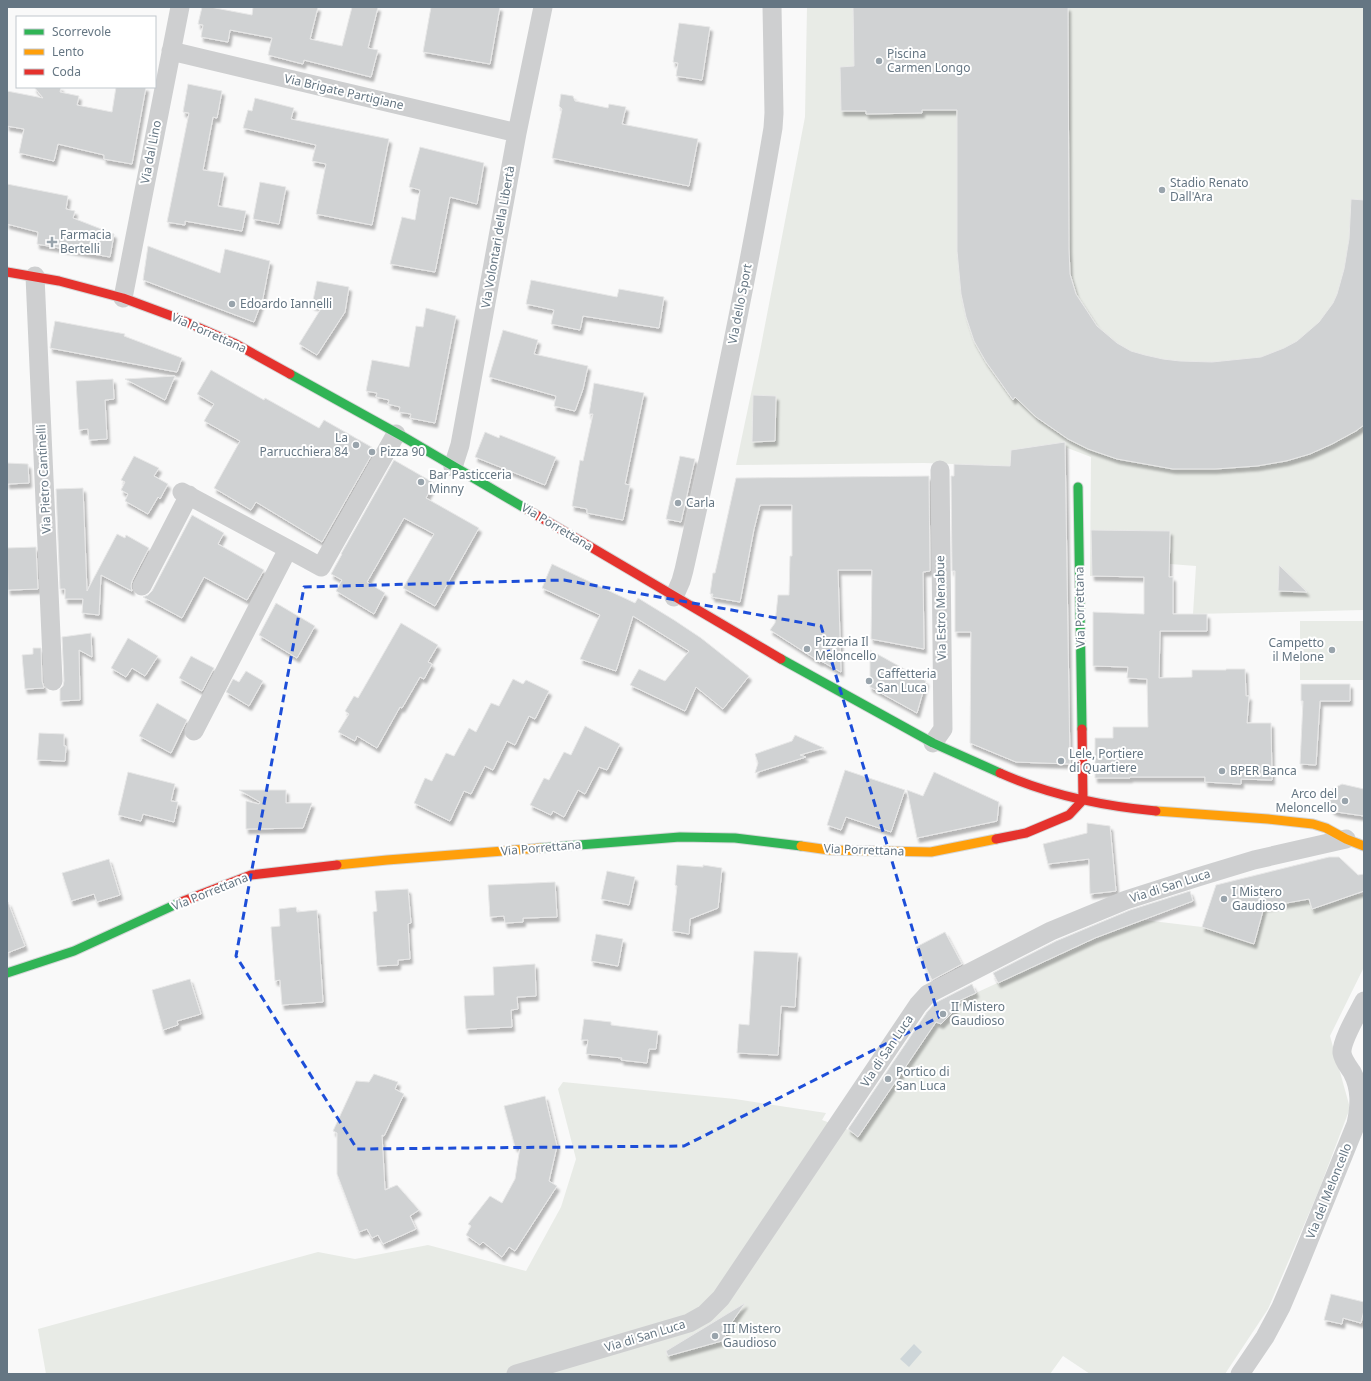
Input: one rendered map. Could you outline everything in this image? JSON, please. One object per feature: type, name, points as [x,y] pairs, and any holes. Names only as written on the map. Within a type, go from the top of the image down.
[{"type":"main road","name":"Via Porrettana","points":[[7,272],[35,276],[89,288],[123,298],[177,318],[234,343],[396,434],[788,663],[933,742],[1014,779],[1083,800],[1142,809],[1313,824],[1326,828],[1346,839],[1364,846]]},
{"type":"main road","name":"Via Porrettana","points":[[7,973],[74,951],[186,900],[251,875],[387,860],[680,837],[735,838],[829,850],[931,852],[1026,833],[1069,815],[1083,800],[1078,487]]},
{"type":"street","name":"Via dal Lino","points":[[123,298],[180,7]]},
{"type":"street","name":"Via Volontari della Libertà","points":[[453,467],[460,445],[516,133],[543,7]]},
{"type":"street","name":"Via dello Sport","points":[[674,597],[684,570],[714,439],[734,341],[773,128],[772,7]]},
{"type":"street","name":"Via Brigate Partigiane","points":[[171,51],[516,133]]},
{"type":"street","name":"Via Pietro Cantinelli","points":[[35,276],[53,681]]},
{"type":"street","points":[[142,586],[185,493],[320,567],[396,434]]},
{"type":"street","name":"Via Estro Menabue","points":[[933,742],[943,728],[940,470]]},
{"type":"street","points":[[194,731],[288,549]]},
{"type":"street","name":"Via di San Luca","points":[[516,1374],[689,1323],[704,1314],[721,1298],[914,1012],[928,994],[1051,931],[1126,900],[1254,860],[1346,839]]},
{"type":"street","name":"Via del Meloncello","points":[[1240,1374],[1265,1337],[1281,1307],[1356,1124],[1360,1095],[1357,1083],[1344,1060],[1342,1052],[1344,1043],[1364,1001]]},
{"type":"highlighted area","points":[[564,580],[821,626],[939,1017],[684,1146],[357,1149],[236,956],[304,587]]},
{"type":"shaded area","points":[[807,7],[1364,7],[1364,610],[1193,614],[1196,566],[1170,564],[1169,577],[1090,576],[1091,457],[1065,447],[1031,447],[1011,450],[1010,466],[924,463],[736,465],[760,351],[805,117]]},
{"type":"shaded area","name":"Campetto il Melone","points":[[1300,621],[1364,621],[1364,680],[1300,680]]},
{"type":"shaded area","points":[[1357,894],[1364,895],[1364,967],[1330,1036],[1350,1108],[1319,1190],[1268,1309],[1225,1374],[1090,1374],[1063,1356],[1050,1374],[46,1374],[38,1329],[318,1252],[355,1259],[428,1245],[526,1271],[561,1207],[576,1159],[558,1089],[563,1082],[735,1099],[826,1113],[822,1120],[860,1134],[936,1022],[941,1024],[955,1010],[954,1003],[1095,938],[1144,920],[1202,927],[1253,944],[1264,907],[1309,899],[1312,909]]},
{"type":"shaded area","points":[[914,1344],[922,1352],[909,1367],[900,1359]]},
{"type":"building","points":[[202,7],[210,7],[252,15],[253,7],[318,7],[310,39],[342,46],[352,7],[378,7],[368,48],[378,50],[371,77],[304,60],[303,64],[268,55],[272,38],[230,30],[228,42],[201,37],[203,25],[198,24]]},
{"type":"building","points":[[431,7],[500,7],[490,64],[423,52]]},
{"type":"building","points":[[853,7],[1068,7],[1070,274],[1076,294],[1097,326],[1117,343],[1131,351],[1163,359],[1212,362],[1261,357],[1297,341],[1319,322],[1333,303],[1344,269],[1349,239],[1351,199],[1364,200],[1364,425],[1332,444],[1310,454],[1286,461],[1257,466],[1215,469],[1173,469],[1117,459],[1088,449],[1068,439],[1036,417],[1015,397],[1013,400],[986,362],[974,341],[966,317],[961,294],[957,251],[957,110],[922,110],[922,113],[866,114],[866,111],[841,111],[840,67],[854,66]]},
{"type":"building","points":[[679,23],[710,27],[702,80],[676,76],[678,63],[673,62]]},
{"type":"building","points":[[188,84],[222,91],[217,118],[213,117],[203,170],[224,173],[218,206],[246,211],[242,231],[185,221],[185,225],[167,222],[189,113],[183,112]]},
{"type":"building","points":[[35,88],[61,88],[60,92],[79,96],[77,105],[112,112],[116,88],[146,88],[132,164],[104,159],[104,155],[58,144],[54,161],[19,153],[24,129],[7,126],[7,91],[43,98]]},
{"type":"building","points":[[561,94],[573,96],[575,101],[608,108],[609,104],[626,107],[622,124],[698,139],[689,186],[552,158],[562,109],[559,106]]},
{"type":"building","points":[[255,98],[294,108],[291,119],[389,139],[372,225],[316,214],[326,164],[312,161],[316,145],[243,128],[248,110],[252,111]]},
{"type":"building","points":[[420,147],[484,163],[477,204],[450,197],[435,272],[390,264],[402,217],[415,220],[420,190],[409,187]]},
{"type":"building","points":[[260,182],[286,187],[279,224],[253,219]]},
{"type":"building","points":[[7,184],[68,196],[66,209],[75,211],[73,218],[114,234],[110,257],[37,244],[38,232],[7,224]]},
{"type":"building","points":[[148,246],[220,273],[225,249],[270,261],[263,298],[254,322],[143,280]]},
{"type":"building","points":[[531,280],[617,297],[619,289],[664,297],[659,328],[583,316],[580,330],[551,324],[554,310],[526,304]]},
{"type":"building","points":[[317,281],[349,287],[345,312],[317,355],[299,344],[322,307],[312,305]]},
{"type":"building","points":[[426,308],[456,316],[435,423],[410,418],[411,414],[399,412],[400,407],[388,404],[389,400],[376,397],[377,393],[366,391],[372,360],[409,367],[416,326],[423,327]]},
{"type":"building","points":[[55,321],[125,334],[124,336],[182,358],[177,372],[50,348]]},
{"type":"building","points":[[503,330],[538,340],[534,354],[588,366],[583,389],[575,411],[554,406],[556,396],[489,377]]},
{"type":"building","points":[[211,370],[264,400],[265,398],[319,428],[324,420],[375,449],[322,542],[256,502],[251,510],[214,488],[240,441],[204,421],[214,404],[197,394]]},
{"type":"building","points":[[175,376],[165,400],[125,379]]},
{"type":"building","points":[[113,379],[114,399],[105,400],[107,439],[89,440],[88,429],[79,430],[76,381]]},
{"type":"building","points":[[594,383],[644,393],[625,484],[630,485],[623,520],[587,513],[587,509],[572,506],[580,460],[583,461],[593,414],[589,414]]},
{"type":"building","points":[[753,395],[776,396],[775,441],[752,442]]},
{"type":"building","points":[[485,432],[499,438],[500,435],[556,457],[545,485],[475,457]]},
{"type":"building","points":[[1065,442],[1070,764],[1016,762],[970,743],[971,632],[955,632],[955,571],[952,571],[951,476],[954,476],[954,464],[1010,466],[1011,450]]},
{"type":"building","points":[[134,456],[159,468],[154,476],[168,484],[160,499],[158,497],[148,514],[125,501],[128,494],[121,490],[125,482],[121,480]]},
{"type":"building","name":"Carla","points":[[680,456],[695,459],[681,522],[666,519]]},
{"type":"building","points":[[394,460],[434,483],[426,498],[479,528],[435,606],[403,588],[434,534],[404,518],[367,582],[385,593],[374,614],[336,591],[342,580],[331,574]]},
{"type":"building","points":[[7,463],[28,464],[29,483],[7,484]]},
{"type":"building","points":[[929,476],[930,571],[923,572],[924,649],[871,639],[872,570],[838,570],[841,672],[821,661],[820,662],[770,630],[775,623],[778,595],[789,595],[790,556],[792,556],[792,505],[760,505],[740,602],[712,597],[713,594],[710,594],[713,573],[715,573],[736,478]]},
{"type":"building","points":[[83,488],[87,591],[117,534],[125,538],[126,535],[149,548],[132,581],[132,591],[101,575],[99,615],[82,613],[83,599],[65,599],[65,589],[60,589],[56,489]]},
{"type":"building","points":[[192,515],[224,533],[218,544],[264,570],[247,600],[204,577],[182,618],[143,597],[152,591]]},
{"type":"building","points":[[1091,530],[1170,531],[1169,577],[1173,577],[1173,614],[1207,614],[1207,631],[1160,631],[1159,678],[1192,677],[1192,670],[1245,669],[1246,696],[1249,696],[1247,723],[1271,723],[1272,780],[1241,779],[1241,784],[1205,782],[1205,777],[1095,778],[1095,738],[1113,738],[1113,727],[1148,727],[1147,679],[1127,678],[1128,667],[1093,666],[1093,612],[1144,614],[1144,577],[1092,576]]},
{"type":"building","points":[[36,547],[38,589],[8,590],[7,548]]},
{"type":"building","points":[[552,564],[635,603],[638,598],[701,638],[749,676],[723,709],[696,687],[685,711],[630,685],[639,669],[665,681],[689,651],[633,616],[616,671],[580,659],[600,615],[542,588]]},
{"type":"building","points":[[1279,565],[1307,592],[1278,591]]},
{"type":"building","points":[[276,603],[315,626],[297,658],[259,635]]},
{"type":"building","points":[[401,623],[438,645],[428,662],[432,664],[424,679],[420,677],[402,708],[400,707],[377,748],[357,736],[355,741],[338,732],[349,714],[345,711],[354,696],[358,698]]},
{"type":"building","points":[[91,633],[92,657],[79,650],[80,700],[60,701],[60,689],[63,686],[64,681],[62,637]]},
{"type":"building","points":[[128,638],[158,656],[145,676],[132,668],[126,677],[111,668]]},
{"type":"building","points":[[33,648],[41,648],[42,681],[44,688],[25,689],[22,655],[33,654]]},
{"type":"building","points":[[870,650],[926,681],[917,713],[870,687]]},
{"type":"building","points":[[191,656],[214,668],[202,691],[179,678]]},
{"type":"building","points":[[246,671],[263,681],[249,706],[226,692],[233,679],[239,682]]},
{"type":"building","points":[[513,679],[523,684],[526,680],[549,691],[535,719],[529,716],[515,745],[507,741],[493,770],[485,766],[471,794],[464,791],[450,821],[414,803],[425,778],[432,781],[446,753],[454,756],[469,728],[476,732],[491,703],[499,706]]},
{"type":"building","points":[[1301,684],[1350,684],[1350,701],[1320,701],[1316,765],[1300,764],[1303,701],[1301,701]]},
{"type":"building","points":[[157,703],[187,720],[171,753],[139,736]]},
{"type":"building","points":[[585,726],[620,744],[607,770],[599,767],[585,794],[578,790],[564,817],[553,811],[551,815],[530,805],[544,778],[549,780],[564,752],[571,755]]},
{"type":"building","points":[[39,733],[64,734],[64,746],[66,746],[65,761],[37,760]]},
{"type":"building","points":[[795,735],[824,748],[800,755],[806,757],[755,773],[758,763],[755,754],[792,741]]},
{"type":"building","points":[[845,770],[905,790],[891,832],[846,817],[841,830],[827,825]]},
{"type":"building","points":[[128,772],[175,784],[171,801],[178,802],[174,822],[143,814],[141,821],[118,815]]},
{"type":"building","points":[[934,772],[999,802],[997,821],[917,838],[907,790],[923,796]]},
{"type":"building","name":"Arco del Meloncello","points":[[1342,784],[1364,789],[1364,816],[1332,810],[1327,800],[1330,790]]},
{"type":"building","points":[[239,790],[286,790],[286,803],[312,803],[303,828],[246,829],[246,801],[259,804],[260,802]]},
{"type":"building","points":[[1087,823],[1110,826],[1116,891],[1090,894],[1089,859],[1048,864],[1043,844],[1087,833]]},
{"type":"building","points":[[1329,857],[1339,857],[1358,875],[1364,874],[1364,891],[1312,909],[1309,899],[1264,907],[1254,944],[1202,927],[1216,885]]},
{"type":"building","points":[[109,859],[120,895],[97,902],[94,894],[71,901],[62,873]]},
{"type":"building","points":[[677,865],[703,867],[703,865],[722,868],[718,908],[690,919],[689,934],[672,931],[677,886],[675,885]]},
{"type":"building","points":[[607,871],[635,877],[629,905],[601,899]]},
{"type":"building","points":[[555,882],[557,917],[523,918],[523,922],[505,923],[504,916],[490,917],[488,885]]},
{"type":"building","points":[[408,889],[411,923],[408,924],[410,959],[398,960],[398,965],[377,966],[373,912],[377,911],[375,891]]},
{"type":"building","points":[[1190,891],[1193,901],[1095,938],[998,983],[993,973],[1056,941],[1130,910]]},
{"type":"building","points":[[8,902],[25,946],[7,953],[7,903]]},
{"type":"building","points":[[296,907],[297,912],[317,910],[323,1002],[282,1005],[280,980],[275,981],[271,927],[280,926],[279,909]]},
{"type":"building","points":[[945,932],[962,964],[932,980],[916,947]]},
{"type":"building","points":[[596,934],[623,939],[618,966],[591,961]]},
{"type":"building","points":[[754,951],[798,953],[795,1007],[781,1006],[778,1055],[737,1053],[739,1024],[749,1025]]},
{"type":"building","points":[[535,964],[536,996],[517,997],[518,1009],[511,1010],[512,1027],[466,1029],[464,996],[494,995],[493,967]]},
{"type":"building","points":[[190,979],[201,1014],[177,1021],[178,1025],[163,1030],[152,990]]},
{"type":"building","points":[[972,984],[976,993],[954,1003],[955,1010],[941,1024],[936,1022],[858,1137],[848,1129],[927,1012],[935,1003]]},
{"type":"building","points":[[584,1019],[611,1022],[611,1025],[658,1031],[656,1049],[649,1049],[647,1063],[621,1060],[622,1058],[586,1054],[588,1040],[581,1040]]},
{"type":"building","points":[[374,1074],[398,1082],[395,1089],[404,1094],[384,1136],[382,1135],[385,1190],[397,1185],[419,1210],[410,1216],[416,1229],[383,1244],[378,1235],[372,1238],[367,1229],[359,1232],[337,1174],[337,1133],[333,1131],[356,1081],[369,1082]]},
{"type":"building","points":[[545,1096],[557,1146],[549,1181],[557,1186],[515,1251],[509,1247],[502,1257],[483,1242],[480,1245],[466,1235],[471,1226],[468,1224],[490,1196],[502,1203],[515,1179],[520,1147],[515,1147],[504,1106]]},
{"type":"building","points":[[1331,1294],[1364,1302],[1361,1323],[1343,1318],[1342,1324],[1324,1320]]},
{"type":"building","points":[[745,1303],[724,1334],[729,1339],[668,1356],[666,1351]]},
{"type":"traffic: fast","points":[[290,374],[402,436],[528,510]]},
{"type":"traffic: fast","points":[[1078,487],[1082,729]]},
{"type":"traffic: fast","points":[[781,659],[933,743],[1000,773]]},
{"type":"traffic: fast","points":[[541,848],[680,837],[735,838],[801,846]]},
{"type":"traffic: fast","points":[[7,973],[74,951],[181,902]]},
{"type":"traffic: slow","points":[[1156,811],[1268,819],[1313,824],[1326,828],[1346,839],[1364,846]]},
{"type":"traffic: slow","points":[[801,846],[829,850],[931,852],[996,839]]},
{"type":"traffic: slow","points":[[337,865],[541,848]]},
{"type":"traffic: jam","points":[[7,272],[59,281],[123,298],[177,318],[234,343],[290,374]]},
{"type":"traffic: jam","points":[[528,510],[781,659]]},
{"type":"traffic: jam","points":[[996,839],[1026,833],[1069,815],[1083,800],[1082,729]]},
{"type":"traffic: jam","points":[[1000,773],[1038,788],[1096,803],[1156,811]]},
{"type":"traffic: jam","points":[[181,902],[251,875],[337,865]]},
{"type":"place","name":"Piscina Carmen Longo","points":[[879,61]]},
{"type":"place","name":"Stadio Renato Dall'Ara","points":[[1162,190]]},
{"type":"place","name":"Farmacia Bertelli","points":[[52,242]]},
{"type":"place","name":"Edoardo Iannelli","points":[[232,304]]},
{"type":"place","name":"La Parrucchiera 84","points":[[356,445]]},
{"type":"place","name":"Pizza 90","points":[[372,452]]},
{"type":"place","name":"Bar Pasticceria Minny","points":[[421,482]]},
{"type":"place","name":"Carla","points":[[678,503]]},
{"type":"place","name":"Pizzeria Il Meloncello","points":[[807,649]]},
{"type":"place","name":"Campetto il Melone","points":[[1332,650]]},
{"type":"place","name":"Caffetteria San Luca","points":[[869,681]]},
{"type":"place","name":"Lele, Portiere di Quartiere","points":[[1061,761]]},
{"type":"place","name":"BPER Banca","points":[[1222,771]]},
{"type":"place","name":"Arco del Meloncello","points":[[1345,801]]},
{"type":"place","name":"I Mistero Gaudioso","points":[[1224,899]]},
{"type":"place","name":"II Mistero Gaudioso","points":[[943,1014]]},
{"type":"place","name":"Portico di San Luca","points":[[888,1079]]},
{"type":"place","name":"III Mistero Gaudioso","points":[[715,1336]]}]
